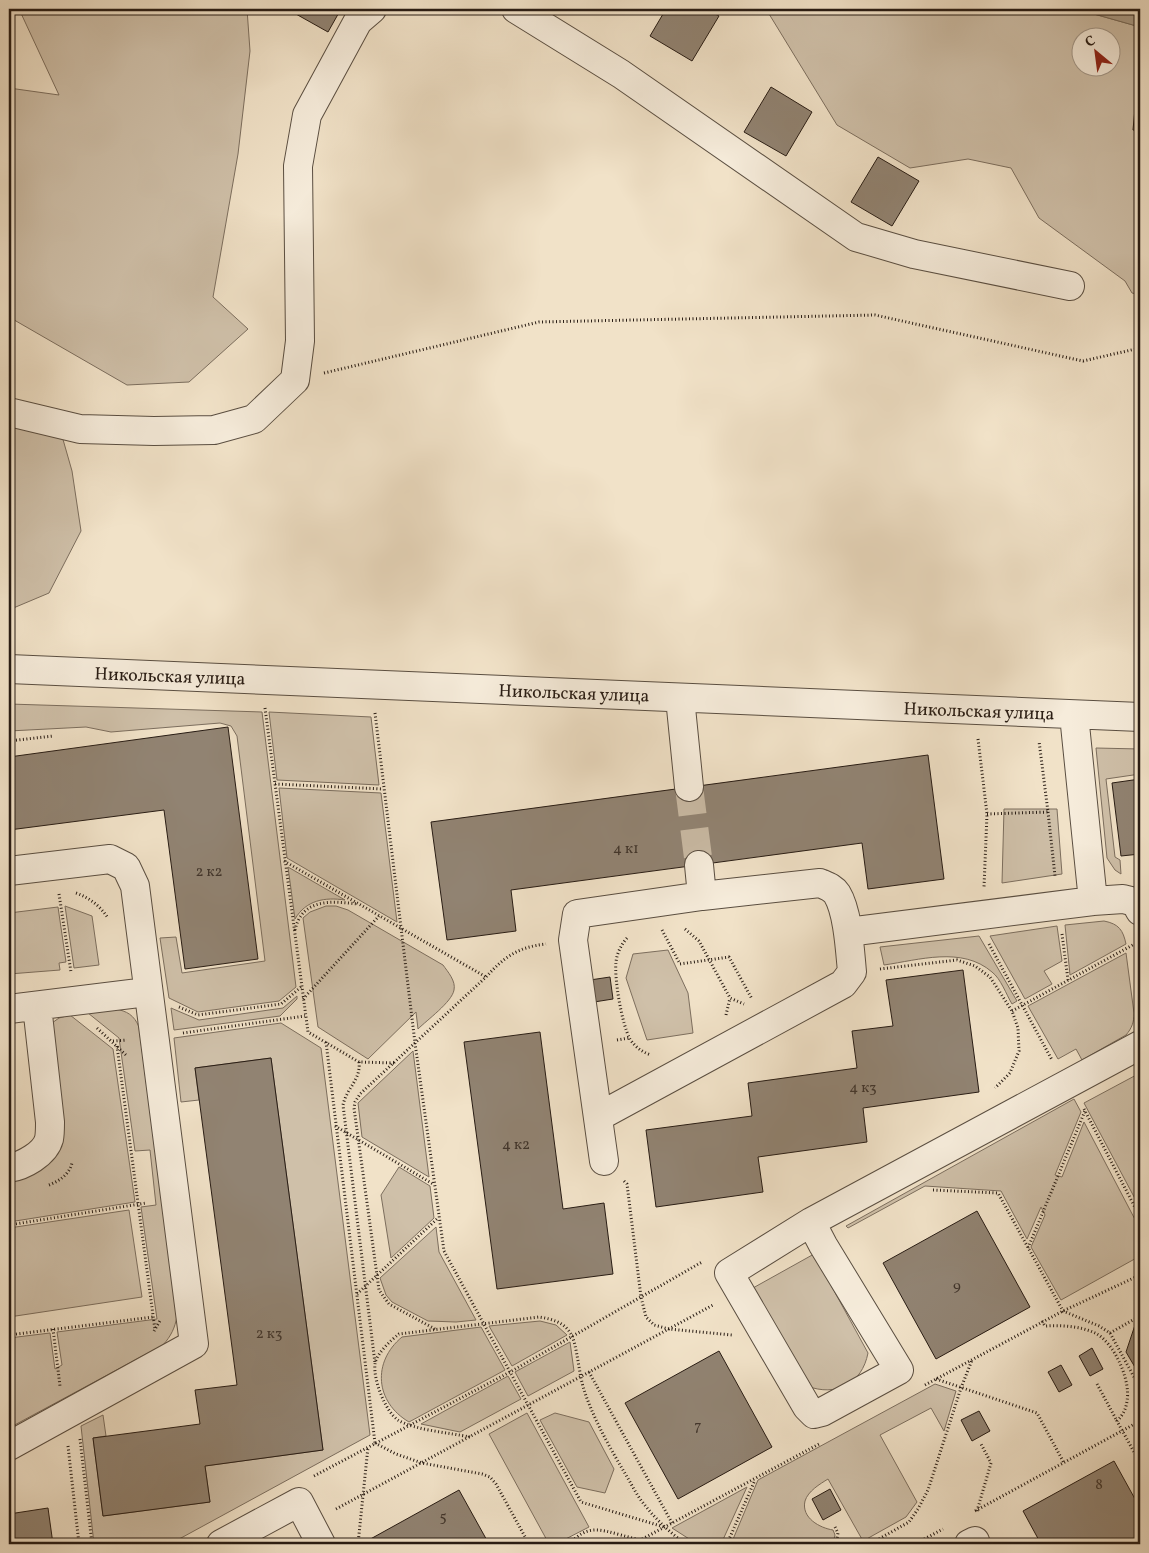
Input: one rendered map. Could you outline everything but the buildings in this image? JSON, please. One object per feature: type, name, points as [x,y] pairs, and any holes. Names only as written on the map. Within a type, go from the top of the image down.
[{"type":"street","points":[[9,412],[80,429],[214,430],[254,419],[294,380],[300,341],[298,166],[307,116],[358,21],[372,9]]},
{"type":"street","points":[[516,9],[620,74],[856,237],[914,254],[1070,286]]},
{"type":"street","name":"Никольская улица","points":[[9,669],[1140,717]]},
{"type":"street","points":[[680,698],[689,787]]},
{"type":"street","points":[[1074,715],[1093,901]]},
{"type":"street","points":[[9,871],[110,859],[126,867],[135,886],[194,1344],[9,1446]]},
{"type":"street","points":[[699,865],[702,896]]},
{"type":"street","points":[[598,1117],[762,1017],[843,984],[852,972],[848,932],[837,894],[830,886],[820,883],[702,896],[578,914],[573,940],[604,1162]]},
{"type":"street","points":[[848,932],[1093,901],[1123,899],[1135,902],[1140,911]]},
{"type":"street","points":[[9,1009],[148,992]]},
{"type":"street","points":[[9,1168],[20,1166],[38,1155],[49,1140],[50,1122],[37,1006]]},
{"type":"street","points":[[811,1222],[899,1370],[822,1412],[814,1414],[807,1408],[729,1273],[811,1222],[1140,1045]]},
{"type":"street","points":[[221,1544],[310,1523]]},
{"type":"path","points":[[294,380],[539,322],[875,315],[1083,361],[1140,348]]},
{"type":"path","points":[[264,707],[308,1032],[359,1062],[394,1062]]},
{"type":"path","points":[[374,712],[415,1043],[444,1251],[581,1502],[664,1527]]},
{"type":"path","points":[[9,741],[53,736]]},
{"type":"path","points":[[987,814],[1048,812],[1039,739]]},
{"type":"path","points":[[275,784],[383,789]]},
{"type":"path","points":[[284,860],[486,977]]},
{"type":"path","points":[[55,866],[79,1024],[93,1026],[128,1057]]},
{"type":"path","points":[[294,933],[300,916],[308,908],[316,904],[332,902],[359,904]]},
{"type":"path","points":[[303,1000],[379,916]]},
{"type":"path","points":[[665,926],[660,926],[680,964],[730,957],[762,1017]]},
{"type":"path","points":[[679,926],[686,929],[699,941],[730,998],[762,1017]]},
{"type":"path","points":[[628,937],[618,953],[616,963],[623,1021],[629,1038],[635,1046],[657,1057]]},
{"type":"path","points":[[435,1329],[388,1304],[380,1290],[358,1139],[355,1102],[360,1094],[500,962],[515,951],[536,945],[573,940]]},
{"type":"path","points":[[1012,1011],[1140,941]]},
{"type":"path","points":[[852,972],[957,960],[975,966],[990,978],[1012,1011],[1018,1028],[1019,1052],[1010,1073],[993,1089]]},
{"type":"path","points":[[148,992],[198,1015],[281,1004],[301,987]]},
{"type":"path","points":[[155,1037],[305,1016]]},
{"type":"path","points":[[326,1042],[375,1443]]},
{"type":"path","points":[[117,1046],[160,1363]]},
{"type":"path","points":[[359,1062],[360,1072],[349,1090],[343,1105],[380,1392],[384,1402],[398,1420],[410,1425],[471,1437]]},
{"type":"path","points":[[1068,1084],[1078,1097],[1140,1218]]},
{"type":"path","points":[[1028,1248],[1085,1111]]},
{"type":"path","points":[[335,1126],[434,1184]]},
{"type":"path","points":[[48,1186],[61,1180],[71,1167],[72,1161]]},
{"type":"path","points":[[604,1162],[627,1184],[646,1317],[654,1325],[669,1329],[766,1338]]},
{"type":"path","points":[[9,1224],[175,1198]]},
{"type":"path","points":[[357,1295],[438,1218]]},
{"type":"path","points":[[375,1443],[510,1372],[718,1253],[729,1273]]},
{"type":"path","points":[[1063,1311],[1099,1326],[1110,1333],[1140,1388]]},
{"type":"path","points":[[146,1335],[155,1330],[163,1314]]},
{"type":"path","points":[[1110,1333],[1140,1316]]},
{"type":"path","points":[[9,1335],[153,1317]]},
{"type":"path","points":[[375,1364],[383,1350],[399,1334],[539,1317],[551,1318],[566,1327],[572,1336],[580,1377],[589,1404],[611,1450],[643,1504],[664,1527],[685,1544]]},
{"type":"path","points":[[1042,1322],[1045,1326],[1057,1325],[1096,1333],[1106,1342],[1116,1356],[1125,1378],[1128,1398],[1125,1412],[1118,1422]]},
{"type":"path","points":[[1116,1356],[1122,1352]]},
{"type":"path","points":[[870,1544],[909,1522],[918,1509],[928,1490],[972,1359]]},
{"type":"path","points":[[589,1372],[672,1523]]},
{"type":"path","points":[[310,1523],[580,1377]]},
{"type":"path","points":[[52,1387],[66,1379]]},
{"type":"path","points":[[936,1379],[1037,1413],[1064,1463]]},
{"type":"path","points":[[1098,1384],[1140,1463]]},
{"type":"path","points":[[76,1408],[92,1544]]},
{"type":"path","points":[[969,1515],[1140,1421]]},
{"type":"path","points":[[375,1443],[396,1454],[422,1463],[490,1477],[496,1484],[529,1544]]},
{"type":"path","points":[[973,1543],[984,1524],[977,1510],[991,1463],[981,1444]]},
{"type":"path","points":[[358,1544],[368,1447]]},
{"type":"path","points":[[727,1544],[755,1479]]},
{"type":"path","points":[[835,1527],[838,1533],[836,1544]]},
{"type":"path","points":[[915,1544],[946,1527]]},
{"type":"path","points":[[570,1544],[576,1537],[587,1530],[600,1529],[656,1544]]},
{"type":"shaded area","points":[[19,9],[247,9],[250,51],[238,154],[213,297],[248,329],[189,382],[127,385],[9,317],[9,88],[59,95]]},
{"type":"shaded area","points":[[766,9],[1087,9],[1094,14],[1140,27],[1140,295],[1132,293],[1125,281],[1039,218],[1011,168],[968,159],[910,168],[837,125]]},
{"type":"shaded area","points":[[1087,9],[1140,9],[1140,27],[1094,14]]},
{"type":"shaded area","points":[[9,421],[62,436],[72,471],[81,531],[49,593],[11,609],[9,607]]},
{"type":"shaded area","points":[[9,704],[262,712],[296,987],[279,1001],[198,1012],[169,998],[160,938],[176,937],[182,973],[265,961],[237,736],[231,726],[220,723],[111,732],[86,727],[9,731]]},
{"type":"shaded area","points":[[269,712],[371,717],[379,785],[277,780]]},
{"type":"shaded area","points":[[1096,748],[1140,749],[1140,774],[1106,779],[1115,857],[1120,860],[1121,874],[1115,870],[1107,858]]},
{"type":"shaded area","points":[[279,788],[381,793],[397,922],[287,858]]},
{"type":"shaded area","points":[[1004,809],[1057,809],[1062,874],[1002,883]]},
{"type":"shaded area","points":[[288,867],[345,900],[330,899],[317,901],[305,908],[295,919]]},
{"type":"shaded area","points":[[65,906],[92,916],[99,965],[74,968]]},
{"type":"shaded area","points":[[326,906],[336,906],[348,910],[443,965],[454,983],[452,995],[439,1011],[418,1029],[416,1012],[368,1059],[318,1027],[303,918],[310,912]]},
{"type":"shaded area","points":[[58,907],[66,962],[59,963],[60,970],[9,974],[9,913]]},
{"type":"shaded area","points":[[1104,921],[1120,928],[1126,944],[1070,975],[1065,925]]},
{"type":"shaded area","points":[[1057,926],[1062,961],[1044,971],[1052,984],[1025,999],[990,936]]},
{"type":"shaded area","points":[[979,936],[1017,1001],[1012,1004],[998,979],[992,972],[980,964],[967,959],[940,957],[884,965],[880,947]]},
{"type":"shaded area","points":[[668,950],[688,993],[693,1033],[647,1040],[626,978],[633,954]]},
{"type":"shaded area","points":[[1126,953],[1134,1013],[1130,1030],[1126,1035],[1082,1060],[1076,1049],[1058,1059],[1028,1006]]},
{"type":"shaded area","points":[[297,996],[297,999],[280,1016],[174,1030],[171,1008],[199,1020],[283,1008]]},
{"type":"shaded area","points":[[115,1009],[130,1014],[139,1027],[176,1320],[172,1332],[163,1345],[9,1428],[9,1338],[50,1333],[55,1369],[62,1365],[57,1332],[157,1319],[141,1207],[156,1205],[150,1150],[135,1151],[119,1038],[88,1013]]},
{"type":"shaded area","points":[[70,1015],[113,1049],[135,1202],[9,1222],[9,1180],[47,1163],[52,1023],[59,1018]]},
{"type":"shaded area","points":[[281,1023],[321,1048],[370,1435],[170,1544],[94,1544],[81,1426],[103,1415],[106,1436],[93,1438],[103,1516],[210,1502],[205,1466],[323,1450],[271,1058],[195,1068],[199,1100],[181,1102],[174,1038]]},
{"type":"shaded area","points":[[413,1051],[429,1177],[362,1137],[358,1103]]},
{"type":"shaded area","points":[[1140,1073],[1140,1208],[1084,1103]]},
{"type":"shaded area","points":[[1074,1099],[1081,1112],[1055,1175],[1062,1177],[1084,1122],[1140,1229],[1140,1256],[1061,1300],[1031,1247],[1045,1215],[1041,1207],[1027,1239],[1001,1191],[925,1186],[848,1228],[846,1226]]},
{"type":"shaded area","points":[[399,1167],[430,1186],[434,1218],[391,1258],[381,1195]]},
{"type":"shaded area","points":[[129,1210],[142,1297],[9,1317],[9,1228]]},
{"type":"shaded area","points":[[436,1227],[439,1252],[476,1320],[456,1322],[428,1321],[392,1302],[386,1295],[380,1278]]},
{"type":"shaded area","points":[[814,1254],[868,1353],[865,1364],[854,1380],[837,1389],[818,1389],[807,1386],[753,1288]]},
{"type":"shaded area","points":[[540,1321],[556,1325],[567,1335],[512,1366],[489,1326]]},
{"type":"shaded area","points":[[481,1327],[505,1370],[409,1422],[398,1414],[389,1404],[384,1393],[382,1381],[382,1370],[392,1347],[402,1337]]},
{"type":"shaded area","points":[[570,1342],[574,1371],[528,1396],[515,1372]]},
{"type":"shaded area","points":[[508,1376],[521,1399],[460,1432],[421,1424]]},
{"type":"shaded area","points":[[935,1384],[956,1391],[944,1431],[931,1408],[880,1435],[917,1502],[906,1517],[863,1541],[828,1479],[809,1494],[805,1501],[805,1507],[806,1512],[813,1521],[833,1530],[835,1535],[833,1544],[731,1544],[758,1480]]},
{"type":"shaded area","points":[[527,1413],[589,1527],[556,1544],[549,1544],[489,1434]]},
{"type":"shaded area","points":[[555,1413],[589,1422],[614,1469],[605,1493],[577,1487],[540,1420]]},
{"type":"shaded area","points":[[747,1487],[721,1544],[697,1544],[672,1528]]},
{"type":"tunnel","points":[[689,787],[699,865]]}]
